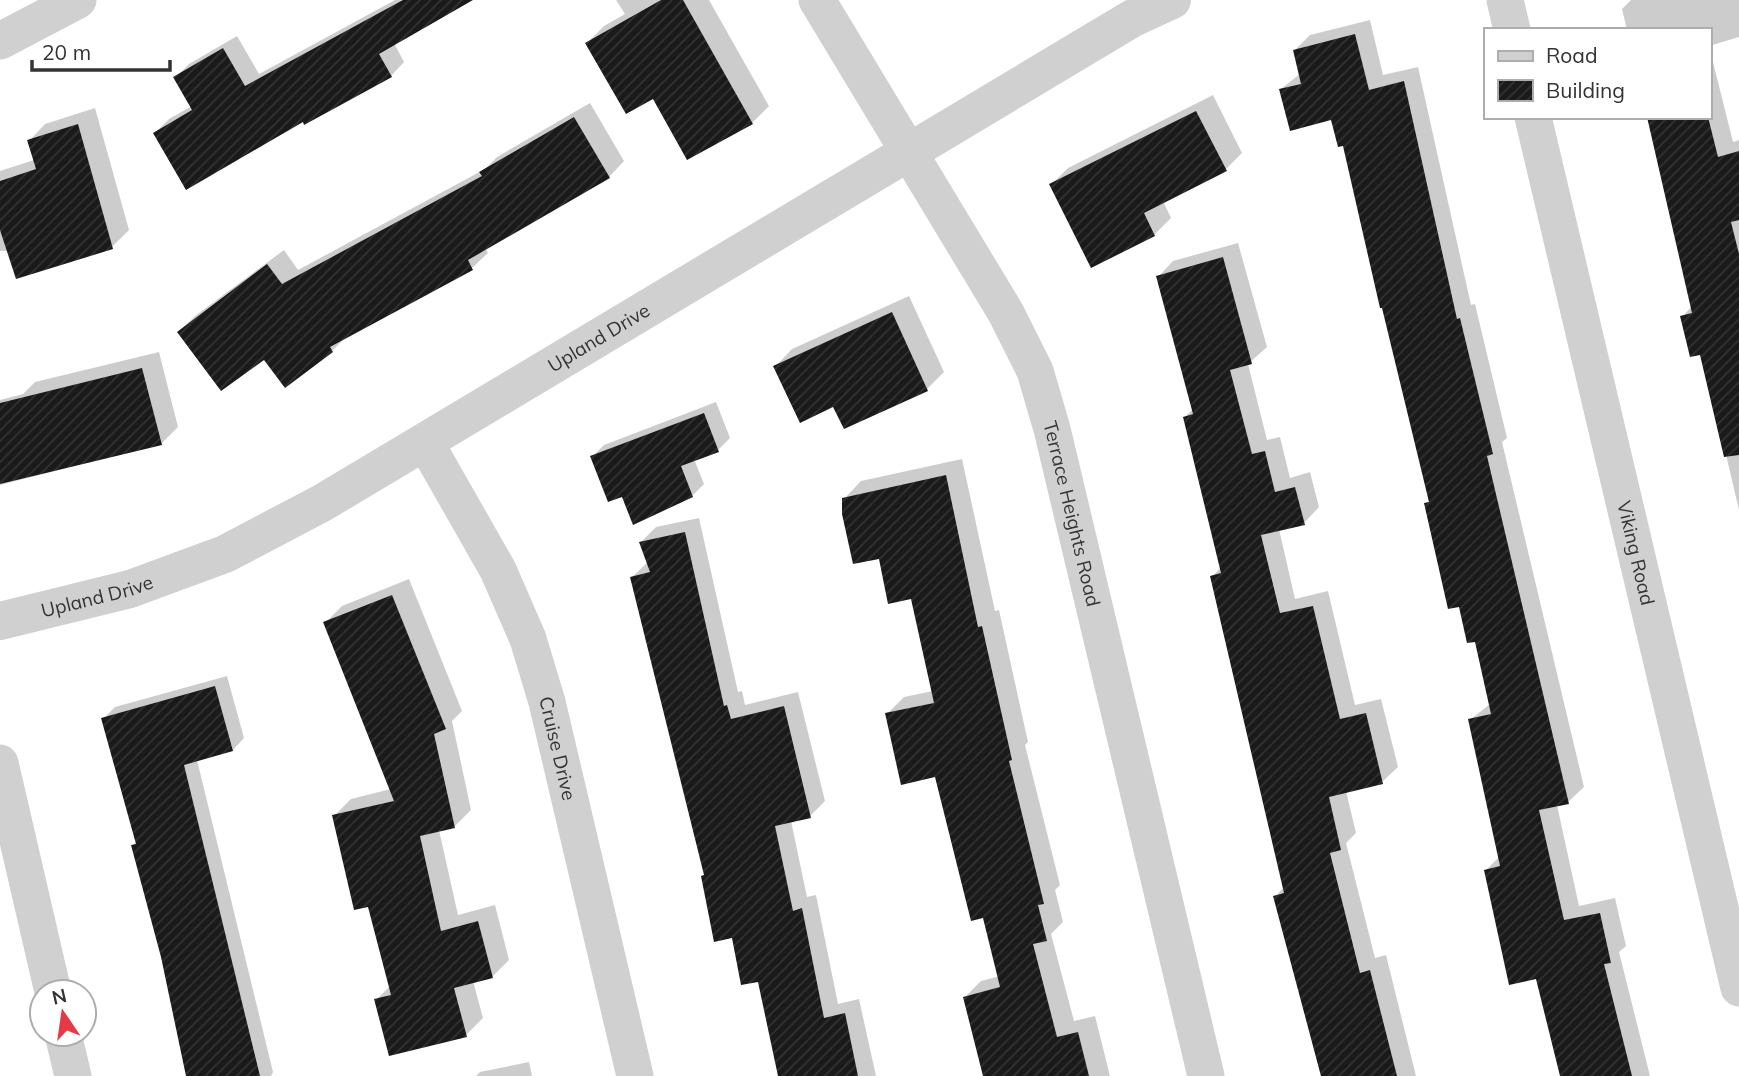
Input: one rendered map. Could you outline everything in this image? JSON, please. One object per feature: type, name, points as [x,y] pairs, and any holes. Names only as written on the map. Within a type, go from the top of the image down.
[{"type":"street","points":[[0,41],[78,0]]},
{"type":"street","name":"Terrace Heights Road","points":[[817,0],[1006,313],[1035,371],[1052,429],[1206,1076]]},
{"type":"street","name":"Upland Drive","points":[[0,621],[130,589],[225,554],[322,503],[908,150],[1133,18],[1172,0]]},
{"type":"street","points":[[1505,0],[1512,28]]},
{"type":"street","name":"Viking Road","points":[[1533,119],[1739,988]]},
{"type":"street","name":"Cruise Drive","points":[[425,442],[498,570],[528,639],[547,702],[635,1076]]},
{"type":"street","points":[[0,763],[50,978]]},
{"type":"street","points":[[66,1048],[73,1076]]},
{"type":"building","points":[[403,0],[473,0],[379,54],[392,77],[304,125],[303,122],[186,190],[153,133],[192,110],[173,77],[223,48],[245,86]]},
{"type":"building","points":[[661,0],[683,0],[753,124],[687,160],[653,99],[626,114],[585,43]]},
{"type":"building","points":[[1355,34],[1369,90],[1404,81],[1457,319],[1460,318],[1493,454],[1487,456],[1569,804],[1539,810],[1564,920],[1600,913],[1611,963],[1604,964],[1632,1076],[1560,1076],[1536,979],[1509,985],[1484,870],[1500,866],[1468,719],[1491,714],[1475,642],[1467,643],[1459,607],[1448,609],[1424,503],[1429,502],[1343,146],[1338,147],[1331,120],[1290,131],[1279,89],[1301,84],[1293,50]]},
{"type":"building","points":[[1196,111],[1227,171],[1144,213],[1155,236],[1091,268],[1049,184]]},
{"type":"building","points":[[574,117],[610,178],[468,260],[473,270],[330,347],[333,352],[285,388],[264,360],[221,391],[177,332],[267,264],[282,284],[482,176],[479,172]]},
{"type":"building","points":[[1647,119],[1708,119],[1718,157],[1739,151],[1739,220],[1731,222],[1739,254],[1739,455],[1724,457],[1700,355],[1690,357],[1680,316],[1692,313]]},
{"type":"building","points":[[78,124],[113,249],[16,279],[0,230],[0,181],[36,169],[27,140]]},
{"type":"building","points":[[1223,257],[1252,364],[1230,370],[1252,454],[1265,451],[1275,492],[1295,487],[1305,525],[1261,535],[1280,613],[1313,606],[1340,719],[1366,713],[1383,784],[1329,797],[1341,850],[1330,853],[1360,973],[1370,970],[1397,1076],[1321,1076],[1273,896],[1284,893],[1210,576],[1221,573],[1183,417],[1193,414],[1156,276]]},
{"type":"building","points":[[892,312],[928,391],[844,429],[833,407],[800,423],[773,366]]},
{"type":"building","points":[[142,368],[162,445],[0,484],[0,403]]},
{"type":"building","points":[[704,413],[719,452],[681,466],[693,497],[633,525],[622,497],[608,502],[590,456]]},
{"type":"building","points":[[946,475],[978,627],[982,626],[1012,760],[1009,761],[1044,904],[1038,905],[1047,941],[1033,944],[1057,1037],[1078,1032],[1089,1076],[983,1076],[963,997],[1000,987],[983,918],[971,921],[935,777],[901,785],[885,713],[934,703],[911,599],[888,604],[879,559],[853,564],[842,514],[842,498]]},
{"type":"building","points":[[685,532],[724,706],[727,705],[731,719],[784,706],[811,818],[775,826],[793,911],[802,908],[824,1018],[845,1013],[858,1076],[778,1076],[758,982],[741,985],[732,938],[714,942],[701,876],[704,875],[630,577],[650,572],[639,542]]},
{"type":"building","points":[[392,595],[446,729],[434,734],[455,828],[420,836],[441,931],[478,921],[493,978],[454,988],[467,1037],[389,1056],[374,999],[391,995],[368,907],[354,910],[332,815],[394,801],[323,622]]},
{"type":"building","points":[[215,686],[233,751],[184,765],[260,1076],[186,1076],[161,957],[131,845],[136,844],[101,718]]}]
